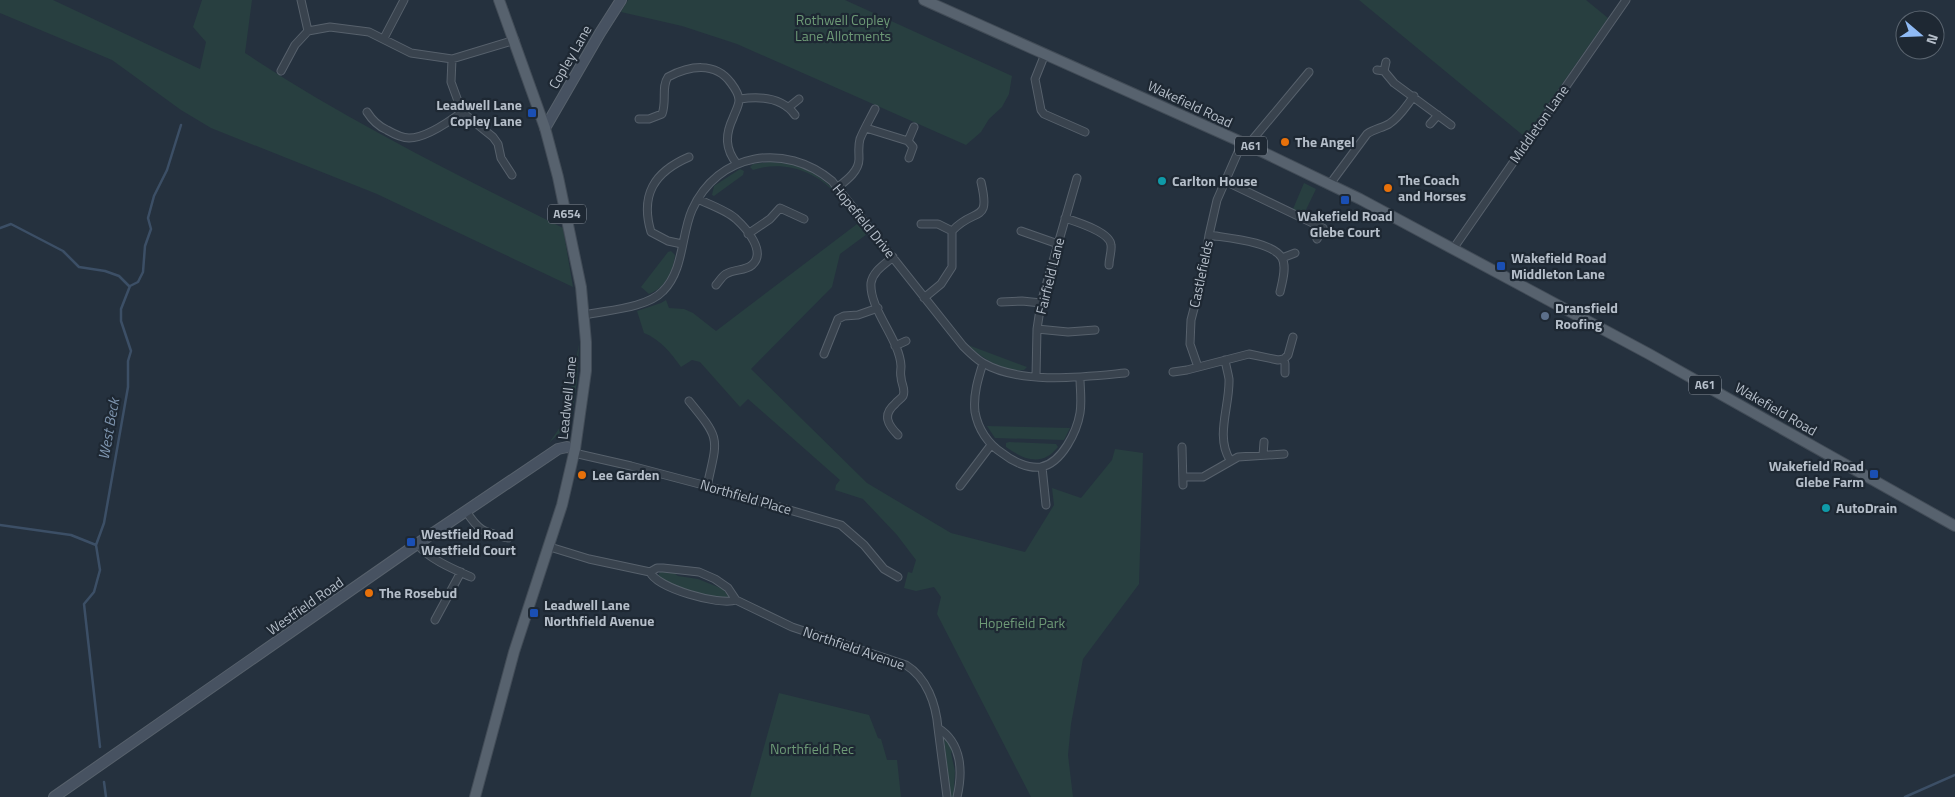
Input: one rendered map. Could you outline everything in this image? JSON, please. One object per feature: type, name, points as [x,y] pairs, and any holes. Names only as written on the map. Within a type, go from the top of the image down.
[{"type":"main road","name":"Leadwell Lane","points":[[475,797],[514,652],[550,547],[564,496],[574,451],[586,371],[585,315],[566,209],[545,128],[515,40],[499,0]]},
{"type":"main road","name":"A61","points":[[924,0],[1044,54]]},
{"type":"main road","name":"Wakefield Road","points":[[1044,54],[1330,184],[1655,357],[1955,526]]},
{"type":"street","points":[[301,0],[308,31]]},
{"type":"street","points":[[384,38],[404,0]]},
{"type":"street","name":"Copley Lane","points":[[545,128],[621,0]]},
{"type":"street","name":"Middleton Lane","points":[[1453,249],[1626,0]]},
{"type":"street","points":[[281,71],[295,45],[308,31],[330,27],[353,28],[369,32],[411,52],[428,57],[452,59],[515,40]]},
{"type":"street","points":[[1044,54],[1035,79],[1041,110],[1044,114],[1084,132]]},
{"type":"street","points":[[452,59],[451,82],[462,112],[493,136],[498,144],[501,158],[512,175]]},
{"type":"street","points":[[1386,62],[1381,70],[1438,116],[1451,124]]},
{"type":"street","points":[[639,119],[649,119],[662,114],[665,106],[668,76],[700,66],[720,72],[732,84],[740,99],[727,136],[727,147],[730,156],[736,164]]},
{"type":"street","name":"Castlefields","points":[[1198,367],[1193,355],[1189,334],[1217,200],[1245,144],[1309,72]]},
{"type":"street","points":[[1330,184],[1367,134],[1394,120],[1414,96]]},
{"type":"street","points":[[740,99],[754,97],[779,102],[789,107],[795,116]]},
{"type":"street","points":[[789,107],[799,99]]},
{"type":"street","points":[[838,187],[857,168],[859,159],[858,149],[861,138],[875,109]]},
{"type":"street","points":[[367,112],[372,120],[383,128],[408,138],[418,136],[448,122],[462,112]]},
{"type":"street","points":[[1430,124],[1438,116]]},
{"type":"street","points":[[908,141],[914,127]]},
{"type":"street","points":[[866,128],[908,141],[913,147],[911,155],[920,155]]},
{"type":"street","points":[[670,155],[676,162]]},
{"type":"street","points":[[682,244],[668,241],[652,232],[647,214],[647,204],[649,192],[656,180],[676,162],[688,157]]},
{"type":"street","name":"Hopefield Drive","points":[[585,315],[647,302],[657,297],[672,280],[692,211],[698,199],[718,176],[736,164],[751,160],[769,157],[790,159],[811,166],[838,187],[963,346],[984,363],[1015,374],[1036,376],[1080,378],[1125,373]]},
{"type":"street","name":"Fairfield Lane","points":[[1036,376],[1037,329],[1041,303],[1077,178]]},
{"type":"street","points":[[1225,181],[1322,228],[1317,239]]},
{"type":"street","points":[[924,298],[941,284],[952,267],[952,231],[960,222],[981,212],[985,207],[981,182]]},
{"type":"street","points":[[698,199],[736,219],[758,249],[753,264],[744,269],[726,274],[716,285]]},
{"type":"street","points":[[748,234],[770,219],[780,208],[804,219]]},
{"type":"street","points":[[1065,218],[1103,234],[1109,240],[1112,244],[1109,265]]},
{"type":"street","points":[[921,224],[938,224],[952,231]]},
{"type":"street","points":[[1022,231],[1058,244]]},
{"type":"street","points":[[1209,235],[1254,242],[1273,251],[1282,258],[1284,277],[1280,292]]},
{"type":"street","points":[[1282,258],[1295,253]]},
{"type":"street","points":[[893,257],[878,269],[872,282],[872,290],[900,357],[901,380],[904,393],[891,407],[887,415],[887,422],[898,435]]},
{"type":"street","points":[[1002,302],[1022,301],[1041,303]]},
{"type":"street","points":[[824,354],[838,319],[878,308]]},
{"type":"street","points":[[1037,329],[1068,332],[1095,330]]},
{"type":"street","points":[[1172,372],[1248,354],[1278,360],[1284,359],[1288,355],[1293,337]]},
{"type":"street","points":[[895,346],[906,341]]},
{"type":"street","points":[[1284,359],[1286,364],[1285,374]]},
{"type":"street","points":[[1225,360],[1229,380],[1224,418],[1224,443],[1225,453],[1230,460]]},
{"type":"street","points":[[984,363],[978,379],[975,396],[976,413],[981,429],[991,445],[1017,462],[1030,466],[1042,467],[1060,455],[1070,442],[1080,412],[1080,378]]},
{"type":"street","points":[[689,401],[710,426],[715,438],[714,454],[707,486]]},
{"type":"street","points":[[1263,455],[1264,442]]},
{"type":"street","points":[[960,486],[991,445]]},
{"type":"street","name":"Westfield Road","points":[[54,797],[417,544],[558,449],[567,447],[574,451]]},
{"type":"street","points":[[1182,447],[1183,481],[1203,477],[1230,460],[1249,455],[1284,454]]},
{"type":"street","name":"Northfield Place","points":[[574,451],[707,486],[841,525],[864,545],[884,569],[898,577]]},
{"type":"street","points":[[1042,467],[1046,505]]},
{"type":"street","points":[[466,512],[475,526],[508,538]]},
{"type":"street","points":[[417,544],[431,557],[471,577]]},
{"type":"street","name":"Northfield Avenue","points":[[550,547],[650,572],[657,568],[699,572],[715,579],[728,588],[736,600],[792,627],[900,663],[916,671],[924,681],[937,717],[947,797]]},
{"type":"street","points":[[435,620],[461,572]]},
{"type":"street","name":"Northfield Avenue","points":[[650,572],[654,579],[662,584],[690,594],[721,602],[736,600]]},
{"type":"street","name":"Northfield Avenue","points":[[938,728],[948,734],[958,757],[960,779],[957,797]]},
{"type":"green space","points":[[0,0],[53,0],[200,69],[206,42],[193,27],[202,0],[252,0],[245,53],[283,78],[362,124],[563,228],[573,287],[377,194],[211,128],[181,110],[112,60],[0,13]]},
{"type":"green space","name":"Rothwell Copley Lane Allotments","points":[[628,0],[845,0],[1012,76],[1009,94],[1002,107],[989,119],[981,132],[966,145],[737,44],[682,26],[621,12]]},
{"type":"green space","points":[[1359,0],[1586,0],[1608,18],[1525,137]]},
{"type":"green space","points":[[769,162],[797,166],[819,177],[838,194],[856,216],[827,185],[808,173],[786,167],[764,167],[753,170],[750,167],[753,164]]},
{"type":"green space","points":[[740,169],[744,171],[743,175],[714,196],[712,195],[714,186]]},
{"type":"green space","points":[[1304,183],[1316,189],[1304,214],[1293,209]]},
{"type":"green space","name":"Hopefield Park","points":[[857,224],[867,234],[840,254],[832,287],[751,369],[867,483],[951,533],[1025,552],[1054,505],[1052,488],[1081,498],[1112,460],[1115,449],[1143,453],[1139,584],[1083,659],[1071,724],[1068,755],[1073,797],[1031,797],[937,614],[941,597],[934,587],[916,591],[904,588],[908,572],[912,573],[916,560],[897,535],[863,499],[835,490],[840,480],[748,399],[740,407],[700,362],[692,360],[681,367],[669,351],[644,333],[637,311],[666,300],[669,308],[684,309],[693,313],[716,331]]},
{"type":"green space","points":[[671,251],[675,255],[667,279],[660,288],[649,294],[641,287],[668,252]]},
{"type":"green space","points":[[579,344],[577,381],[571,422],[549,443],[565,420]]},
{"type":"green space","points":[[968,345],[1027,367],[1024,370],[1016,370],[1001,367],[980,355]]},
{"type":"green space","points":[[987,426],[1070,428],[1064,440],[995,438]]},
{"type":"green space","points":[[1006,443],[1056,444],[1058,447],[1046,457],[1033,459],[1019,455],[1006,447]]},
{"type":"green space","points":[[672,571],[678,576],[698,579],[723,589],[729,597],[724,599],[680,589],[658,576],[660,572]]},
{"type":"green space","name":"Northfield Rec","points":[[779,693],[869,715],[878,738],[881,739],[887,760],[897,760],[901,797],[750,797]]},
{"type":"green space","points":[[944,737],[947,738],[953,751],[951,753],[955,771],[954,789],[956,791],[954,797],[950,797]]},
{"type":"waterway","name":"West Beck","points":[[100,747],[84,604],[94,592],[100,570],[96,545],[104,523],[128,387],[128,361],[131,351],[121,321],[121,309],[130,286],[138,282],[143,272],[145,246],[151,229],[148,218],[154,196],[167,170],[181,125]]},
{"type":"waterway","points":[[0,228],[11,224],[63,251],[79,267],[105,271],[119,276],[129,286]]},
{"type":"waterway","points":[[0,525],[71,535],[96,545]]},
{"type":"waterway","points":[[1905,797],[1955,775]]},
{"type":"waterway","name":"West Beck","points":[[104,782],[106,797]]},
{"type":"place","name":"Leadwell Lane Copley Lane","points":[[532,113]]},
{"type":"place","name":"The Angel","points":[[1285,142]]},
{"type":"place","name":"Carlton House","points":[[1162,181]]},
{"type":"place","name":"The Coach and Horses","points":[[1388,188]]},
{"type":"place","name":"Wakefield Road Glebe Court","points":[[1345,200]]},
{"type":"place","name":"Wakefield Road Middleton Lane","points":[[1501,266]]},
{"type":"place","name":"Dransfield Roofing","points":[[1545,316]]},
{"type":"place","name":"Wakefield Road Glebe Farm","points":[[1874,474]]},
{"type":"place","name":"Lee Garden","points":[[582,475]]},
{"type":"place","name":"AutoDrain","points":[[1826,508]]},
{"type":"place","name":"Westfield Road Westfield Court","points":[[411,542]]},
{"type":"place","name":"The Rosebud","points":[[369,593]]},
{"type":"place","name":"Leadwell Lane Northfield Avenue","points":[[534,613]]}]
